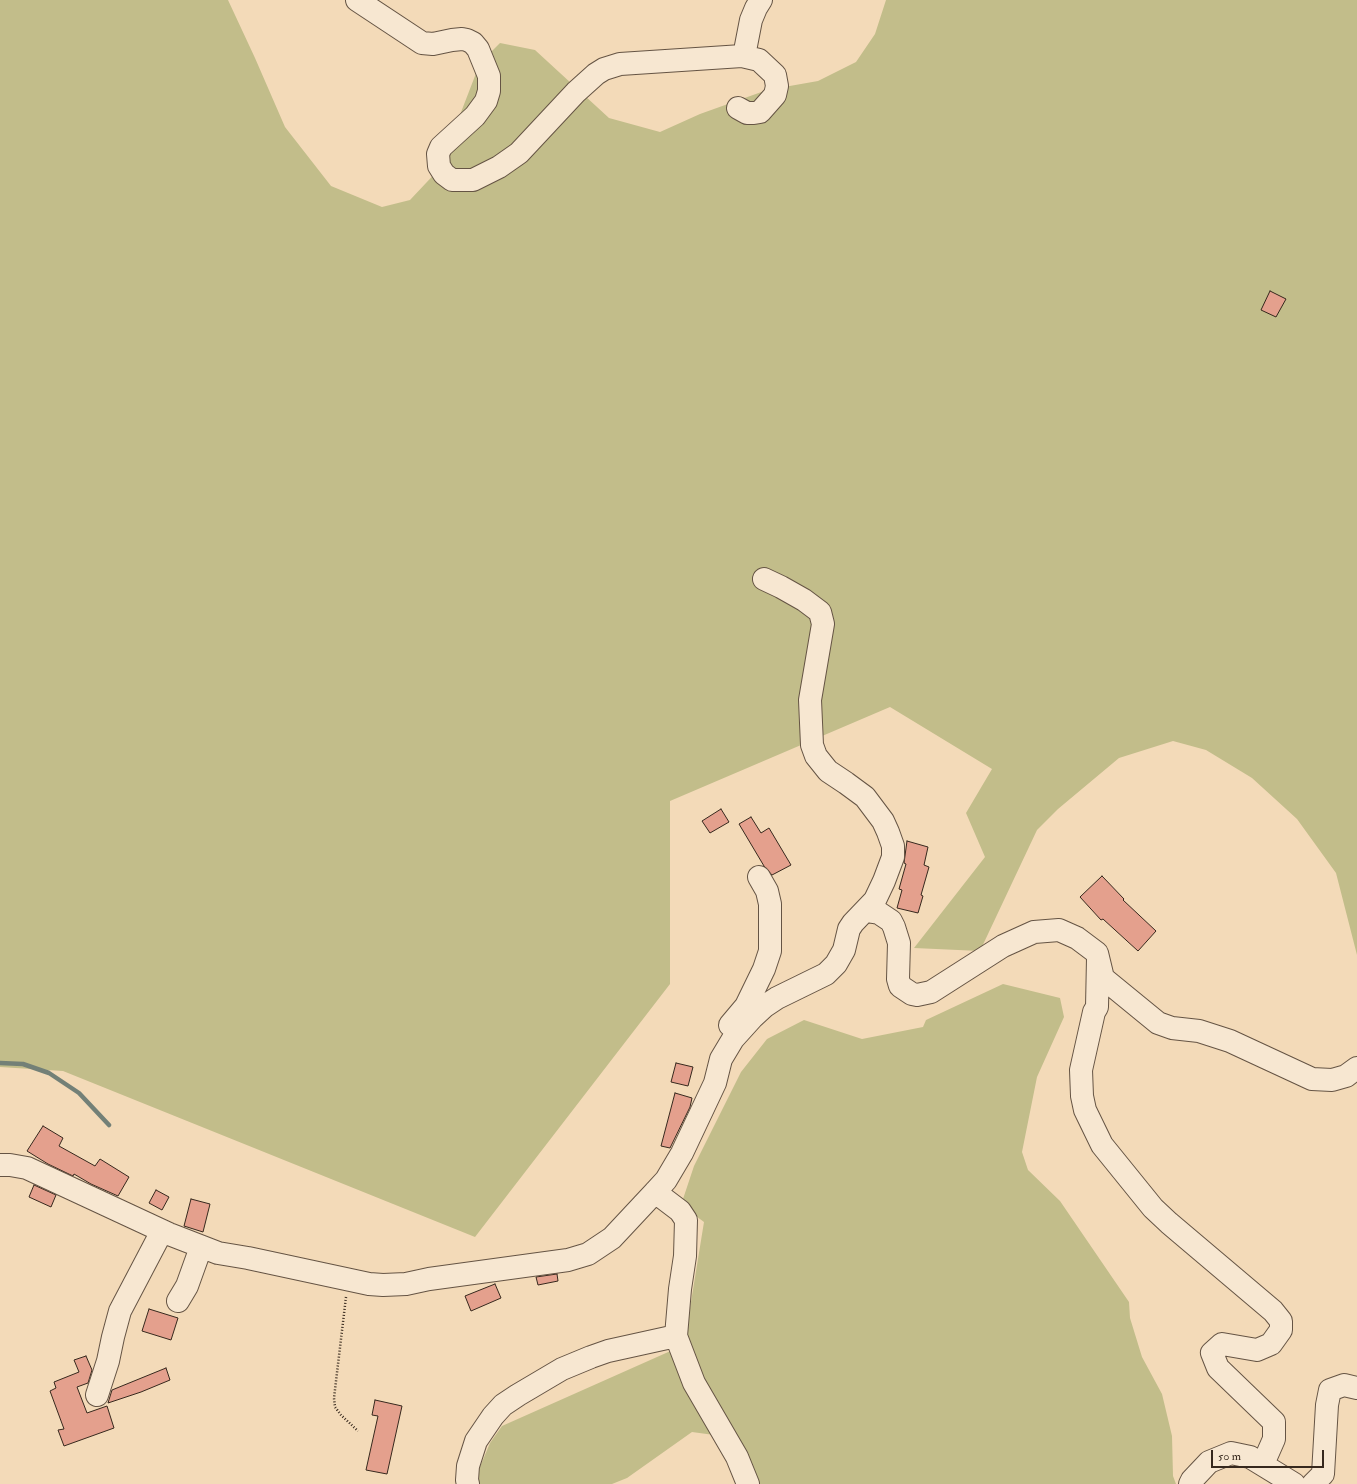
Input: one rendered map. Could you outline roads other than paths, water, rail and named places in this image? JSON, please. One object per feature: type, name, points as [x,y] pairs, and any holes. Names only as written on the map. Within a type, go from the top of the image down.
[{"type":"street","points":[[357,0],[422,43],[433,44],[462,39],[473,43],[478,49],[489,76],[489,91],[486,101],[476,116],[445,142],[438,154],[439,166],[444,174],[452,180],[473,180],[490,173],[511,159],[519,153],[576,92],[596,74],[604,69],[620,64],[744,56],[759,60],[775,75],[777,86],[775,96],[760,112],[751,114],[738,108]]},
{"type":"street","points":[[744,56],[751,20],[759,1]]},
{"type":"street","points":[[0,1165],[27,1168],[162,1231],[218,1253],[383,1285],[406,1284],[429,1279],[579,1257],[588,1254],[612,1238],[666,1180],[693,1133],[715,1083],[721,1059],[731,1044],[752,1018],[765,1006],[777,998],[826,974],[841,956],[849,929],[875,900],[893,857],[893,846],[883,821],[865,797],[828,771],[816,756],[812,745],[810,700],[824,624],[820,612],[804,600],[764,579]]},
{"type":"street","points":[[731,1044],[726,1038],[726,1032],[746,1006],[764,969],[770,951],[770,904],[767,890],[759,877]]},
{"type":"street","points":[[866,911],[879,913],[890,921],[894,927],[899,943],[898,980],[900,986],[906,991],[917,995],[931,992],[1003,946],[1034,932],[1051,930],[1066,932],[1097,953],[1103,978],[1158,1023],[1172,1028],[1198,1031],[1230,1041],[1312,1079],[1332,1080],[1346,1076],[1357,1068]]},
{"type":"street","points":[[1098,958],[1097,1007],[1094,1012],[1081,1070],[1082,1096],[1085,1110],[1102,1144],[1152,1208],[1274,1311],[1281,1321],[1281,1330],[1271,1344],[1257,1350],[1222,1344],[1212,1354],[1218,1368],[1274,1422],[1274,1439],[1263,1464]]},
{"type":"street","points":[[655,1192],[680,1211],[686,1220],[685,1256],[676,1336],[694,1383],[738,1456],[748,1484]]},
{"type":"street","points":[[97,1395],[108,1361],[120,1311],[162,1231]]},
{"type":"street","points":[[178,1301],[187,1286],[201,1247]]},
{"type":"street","points":[[468,1484],[468,1466],[476,1441],[493,1416],[503,1405],[562,1369],[591,1357],[608,1351],[676,1336]]},
{"type":"street","points":[[1313,1484],[1323,1474],[1327,1405],[1330,1390],[1344,1385],[1357,1388]]},
{"type":"street","points":[[1190,1484],[1209,1462],[1231,1453],[1250,1457],[1294,1484]]},
{"type":"waterway","points":[[0,1063],[23,1064],[49,1073],[79,1093],[109,1125]]}]
